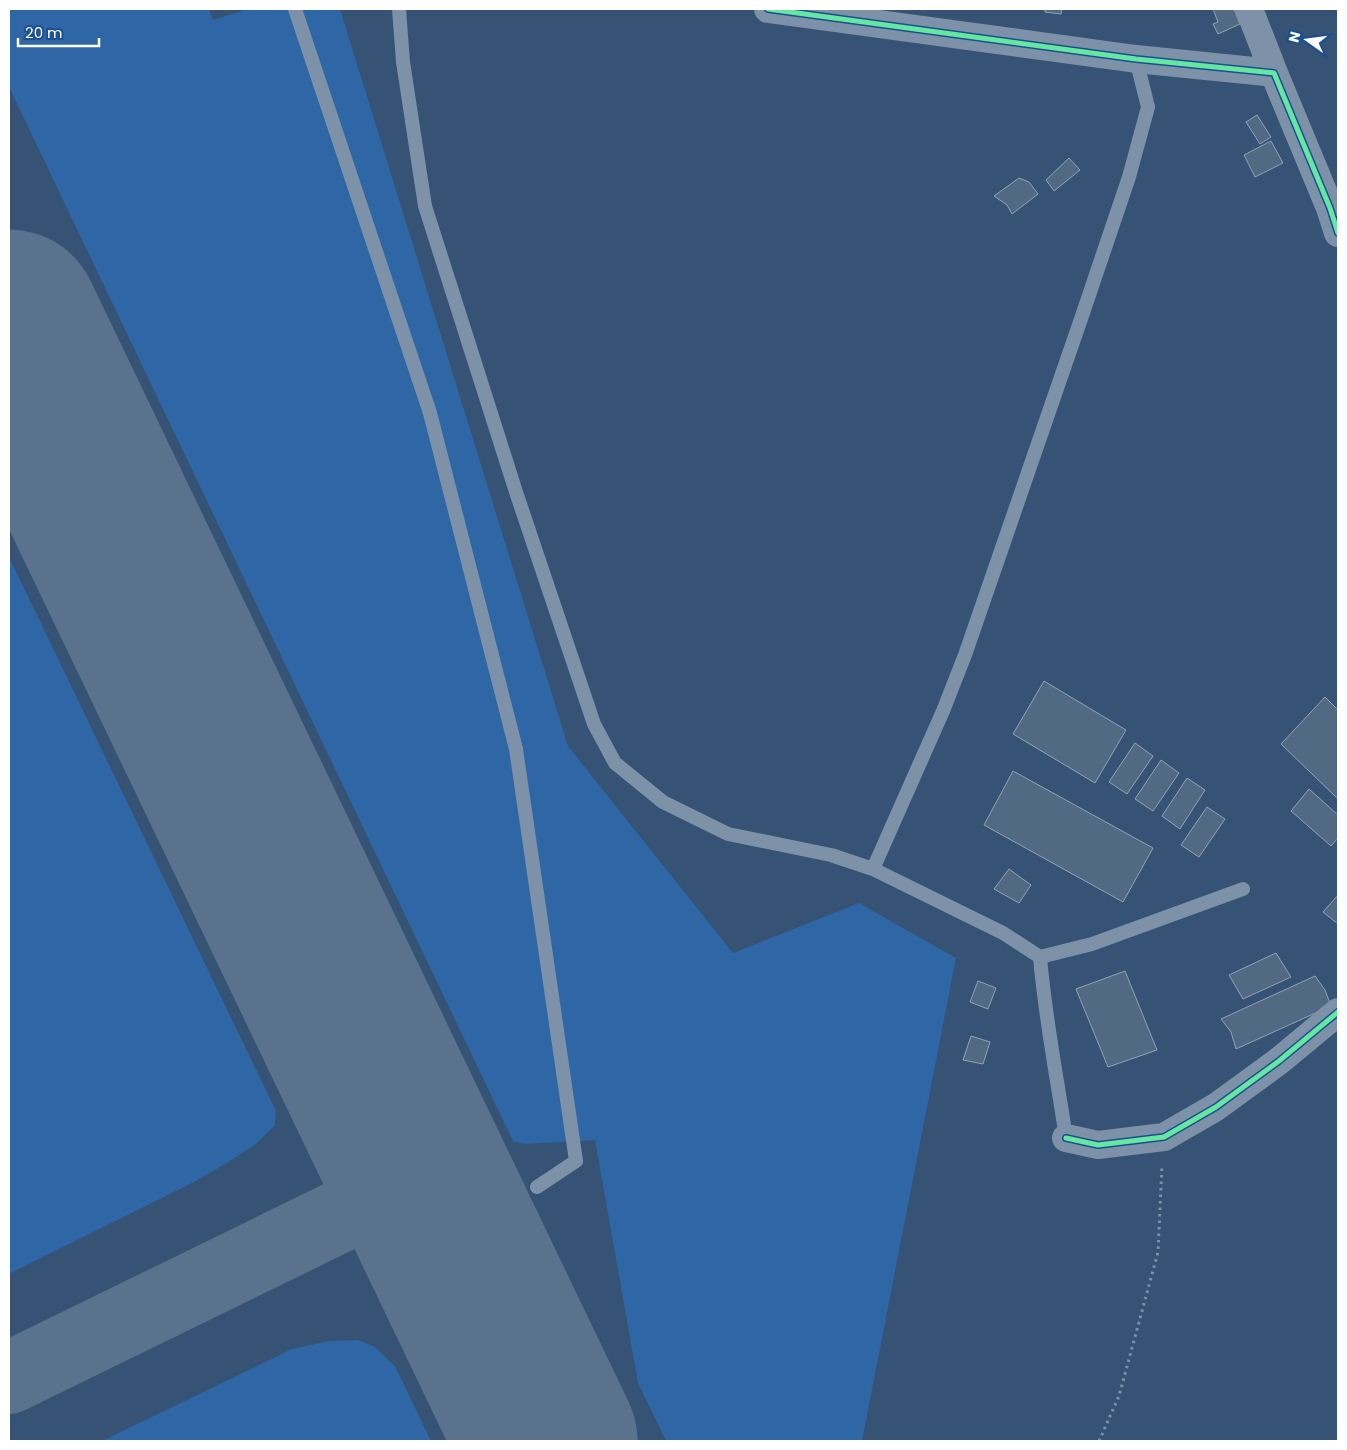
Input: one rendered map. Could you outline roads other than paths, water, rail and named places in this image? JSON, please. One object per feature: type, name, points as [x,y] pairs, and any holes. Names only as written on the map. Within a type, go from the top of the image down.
[{"type":"street","points":[[768,9],[1136,59],[1274,73]]},
{"type":"street","points":[[1249,9],[1274,73],[1336,215]]},
{"type":"street","points":[[1066,1138],[1098,1145],[1164,1137],[1216,1107],[1279,1061],[1338,1012]]},
{"type":"lane","points":[[295,9],[430,413],[516,749],[576,1161],[537,1187]]},
{"type":"lane","points":[[399,9],[403,62],[425,206],[516,492],[594,724],[615,763],[663,802],[728,834],[831,855],[873,869],[1003,933],[1040,957],[1092,944],[1243,889]]},
{"type":"lane","points":[[873,869],[943,711],[965,655],[1126,186],[1148,107],[1136,59]]},
{"type":"lane","points":[[1040,957],[1044,998],[1066,1138]]}]
